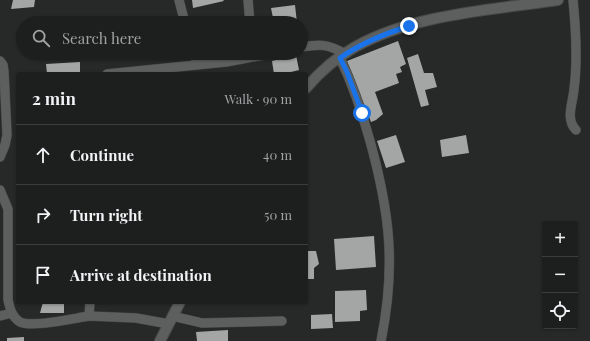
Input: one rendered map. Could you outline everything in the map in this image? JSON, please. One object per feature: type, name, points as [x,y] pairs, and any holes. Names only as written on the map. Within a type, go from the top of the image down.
[{"type":"street","points":[[178,0],[183,16]]},
{"type":"street","points":[[248,0],[249,16]]},
{"type":"street","points":[[308,86],[354,48],[385,34],[409,26],[458,15],[523,3],[558,0]]},
{"type":"street","points":[[573,0],[577,44],[570,122],[576,130]]},
{"type":"street","points":[[308,46],[318,44],[328,45],[343,56],[378,172],[388,227],[390,273],[388,302],[381,341]]},
{"type":"street","points":[[0,60],[3,65],[4,72],[7,135],[5,145],[0,155]]},
{"type":"street","points":[[196,60],[197,65]]},
{"type":"street","points":[[127,72],[197,65],[225,60]]},
{"type":"street","points":[[0,190],[8,209],[8,300],[12,313],[21,322],[28,324],[55,322],[90,316],[202,323],[282,321]]},
{"type":"street","points":[[90,304],[90,316]]},
{"type":"street","points":[[160,341],[179,304]]},
{"type":"street","points":[[0,316],[12,313]]},
{"type":"building","points":[[13,0],[35,0],[34,7],[11,9]]},
{"type":"building","points":[[192,0],[223,0],[224,1],[193,8]]},
{"type":"building","points":[[295,5],[296,16],[273,16],[271,8]]},
{"type":"building","points":[[398,41],[406,64],[400,67],[402,72],[396,74],[399,83],[375,92],[383,114],[371,122],[347,61]]},
{"type":"building","points":[[418,54],[424,73],[433,73],[437,87],[425,90],[429,105],[421,107],[407,58]]},
{"type":"building","points":[[297,60],[299,70],[291,72],[274,72],[272,61]]},
{"type":"building","points":[[80,62],[80,72],[47,72],[46,64]]},
{"type":"building","points":[[396,135],[405,162],[386,168],[377,141]]},
{"type":"building","points":[[466,135],[469,153],[442,157],[440,140]]},
{"type":"building","points":[[374,236],[376,267],[336,270],[334,239]]},
{"type":"building","points":[[308,251],[316,251],[319,264],[314,268],[314,279],[308,279]]},
{"type":"building","points":[[366,290],[367,310],[360,311],[360,321],[335,322],[335,291]]},
{"type":"building","points":[[42,304],[64,304],[64,313],[40,313]]},
{"type":"building","points":[[332,314],[333,328],[311,329],[311,315]]},
{"type":"building","points":[[228,330],[228,341],[197,341],[196,332]]},
{"type":"building","points":[[24,337],[24,341],[7,341],[7,338]]},
{"type":"route","points":[[362,113],[347,72],[340,58],[354,48],[385,34],[409,26]]}]
